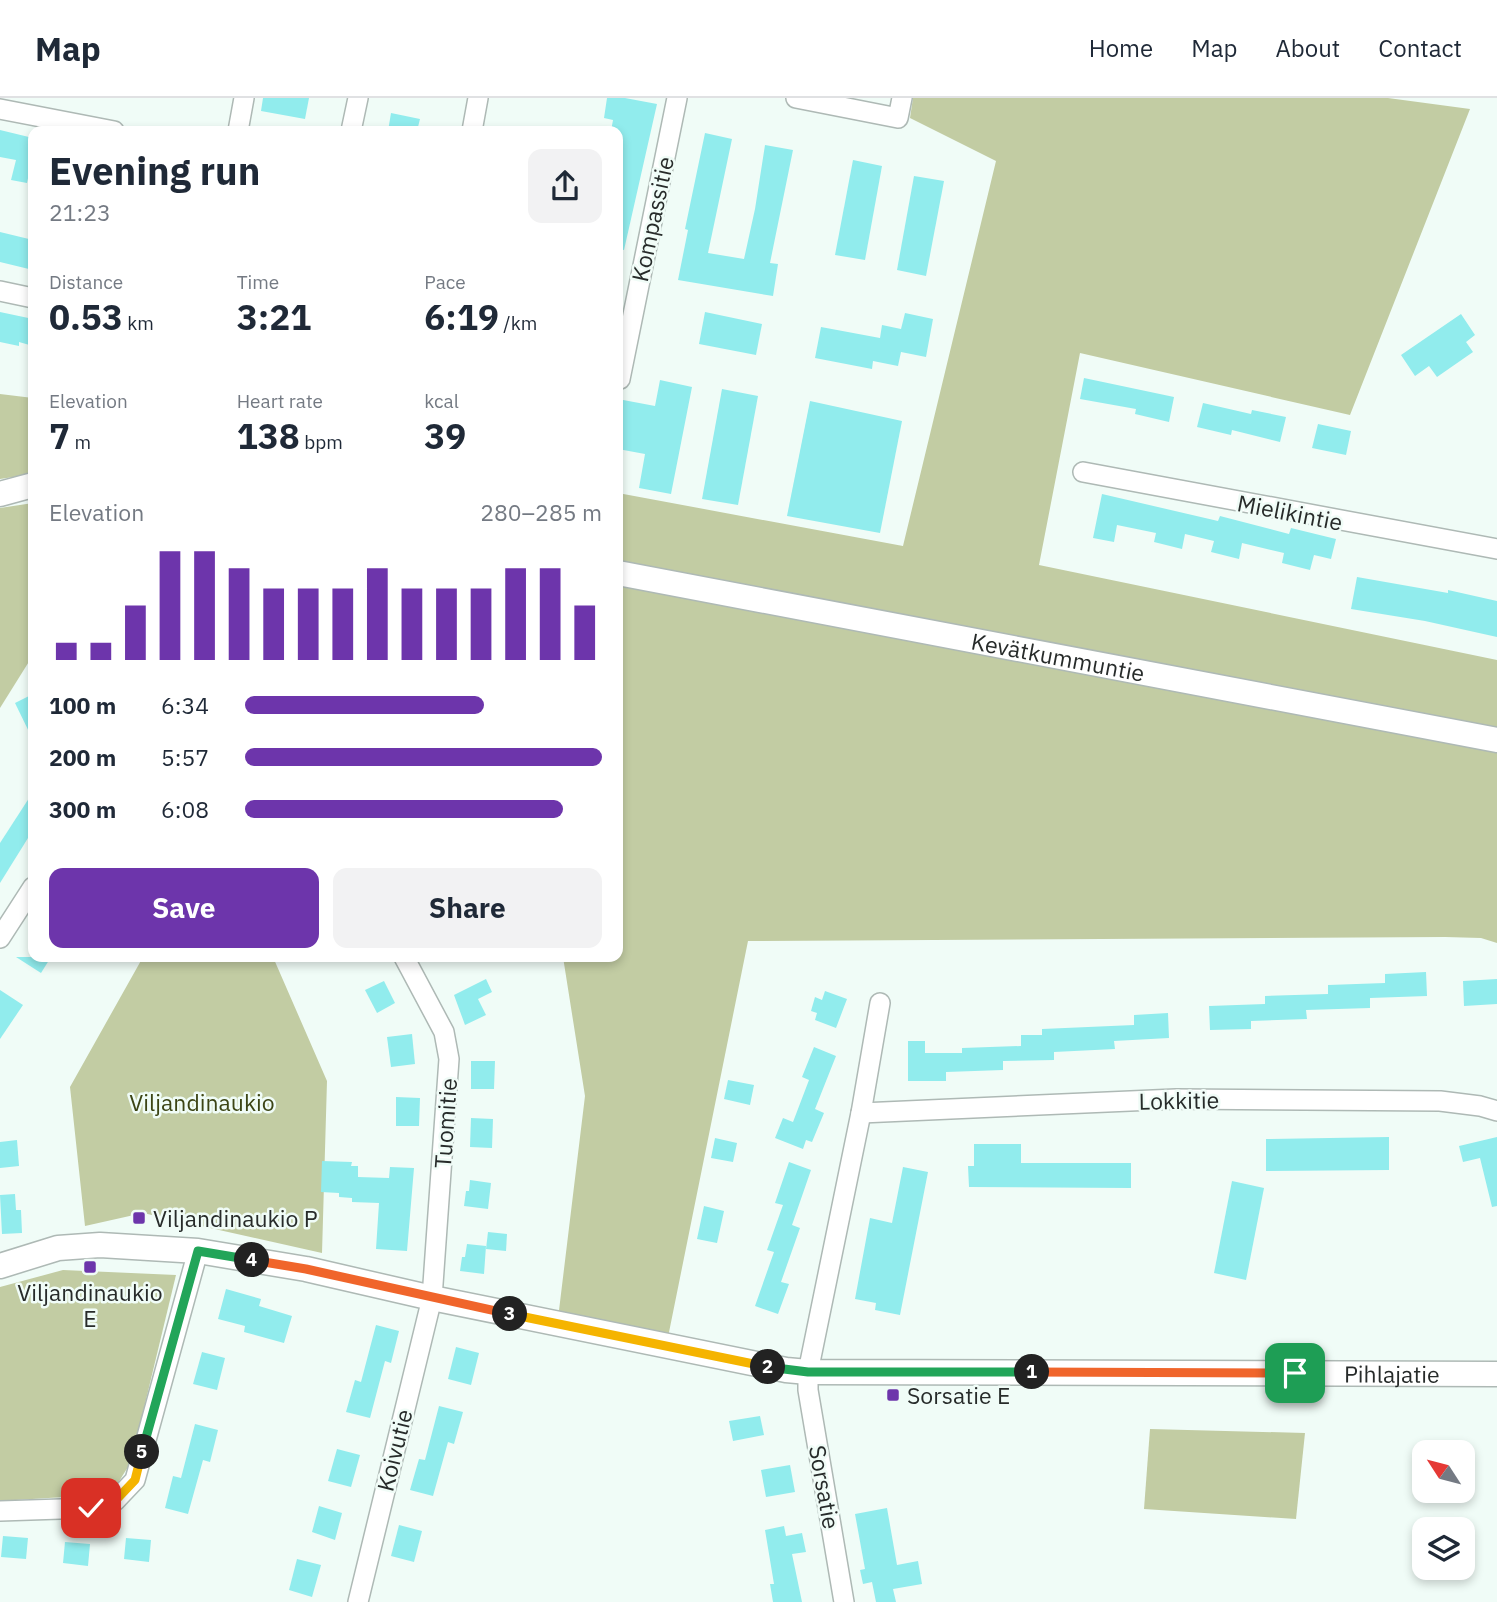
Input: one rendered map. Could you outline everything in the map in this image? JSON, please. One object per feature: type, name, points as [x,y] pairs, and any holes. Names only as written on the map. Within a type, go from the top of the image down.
[{"type":"street","points":[[239,126],[244,98]]},
{"type":"street","points":[[352,126],[358,98]]},
{"type":"street","points":[[473,126],[478,98]]},
{"type":"street","name":"Kompassitie","points":[[623,364],[677,98]]},
{"type":"street","points":[[796,98],[898,118],[902,98]]},
{"type":"street","points":[[0,109],[88,126]]},
{"type":"street","points":[[0,291],[28,297]]},
{"type":"street","name":"Mielikintie","points":[[1083,472],[1497,549]]},
{"type":"street","points":[[0,494],[28,486]]},
{"type":"street","name":"Kevätkummuntie","points":[[623,574],[1497,740]]},
{"type":"street","points":[[0,938],[28,895]]},
{"type":"street","name":"Tuomitie","points":[[407,962],[444,1032],[449,1059],[432,1298]]},
{"type":"street","points":[[808,1372],[861,1113],[880,1003]]},
{"type":"street","name":"Lokkitie","points":[[861,1113],[1176,1099],[1440,1101],[1497,1111]]},
{"type":"street","name":"Pihlajatie","points":[[0,1266],[58,1248],[100,1245],[198,1251],[306,1269],[432,1298],[786,1370],[808,1372],[1497,1374]]},
{"type":"street","points":[[0,1511],[91,1508],[115,1501],[135,1480],[198,1251]]},
{"type":"street","name":"Koivutie","points":[[358,1602],[432,1298]]},
{"type":"street","name":"Sorsatie","points":[[808,1372],[808,1390],[844,1602]]},
{"type":"green space","points":[[913,98],[1388,98],[1470,109],[1350,415],[1080,353],[1039,565],[1497,660],[1497,943],[1481,938],[1445,937],[748,941],[664,1357],[556,1335],[585,1096],[564,962],[623,962],[623,494],[903,546],[996,161],[910,118]]},
{"type":"green space","points":[[0,394],[28,397],[28,475],[0,479]]},
{"type":"green space","points":[[28,504],[28,663],[0,708],[0,508]]},
{"type":"green space","name":"Viljandinaukio","points":[[140,962],[275,962],[327,1081],[322,1253],[143,1213],[85,1226],[70,1087]]},
{"type":"green space","points":[[63,1270],[176,1275],[131,1462],[118,1483],[97,1495],[0,1501],[0,1287]]},
{"type":"green space","points":[[1150,1429],[1305,1433],[1296,1519],[1144,1509]]},
{"type":"building","points":[[263,98],[309,98],[305,119],[261,111]]},
{"type":"building","points":[[607,98],[625,98],[657,104],[624,250],[623,126],[612,126],[613,120],[604,118]]},
{"type":"building","points":[[391,113],[420,119],[418,126],[389,126]]},
{"type":"building","points":[[0,130],[28,137],[27,183],[11,180],[16,160],[0,157]]},
{"type":"building","points":[[705,133],[732,139],[708,253],[744,259],[765,145],[793,150],[770,263],[778,264],[773,296],[678,280],[688,230],[685,229]]},
{"type":"building","points":[[853,160],[882,166],[865,260],[835,255]]},
{"type":"building","points":[[914,176],[944,181],[926,276],[897,270]]},
{"type":"building","points":[[0,232],[28,239],[28,269],[0,262]]},
{"type":"building","points":[[0,312],[28,318],[28,345],[19,342],[19,346],[0,342]]},
{"type":"building","points":[[705,312],[762,324],[756,355],[699,344]]},
{"type":"building","points":[[905,313],[933,319],[926,357],[901,352],[898,366],[873,361],[872,369],[815,358],[821,327],[880,338],[882,325],[901,329]]},
{"type":"building","points":[[1461,314],[1475,335],[1466,342],[1473,352],[1437,377],[1429,366],[1415,376],[1401,355]]},
{"type":"building","points":[[1084,378],[1174,397],[1169,422],[1135,414],[1136,409],[1080,399]]},
{"type":"building","points":[[660,380],[692,387],[671,494],[639,488],[645,454],[623,450],[623,400],[655,406]]},
{"type":"building","points":[[722,389],[758,396],[738,505],[702,499]]},
{"type":"building","points":[[810,401],[902,421],[880,533],[787,516]]},
{"type":"building","points":[[1203,403],[1251,414],[1252,410],[1286,417],[1280,442],[1232,430],[1231,435],[1197,427]]},
{"type":"building","points":[[1318,424],[1351,431],[1346,455],[1312,448]]},
{"type":"building","points":[[1102,494],[1218,521],[1220,516],[1289,534],[1291,528],[1336,539],[1331,559],[1314,555],[1310,570],[1282,563],[1284,553],[1242,543],[1239,559],[1211,552],[1214,541],[1185,534],[1182,549],[1154,542],[1156,533],[1117,525],[1114,542],[1093,538]]},
{"type":"building","points":[[1357,577],[1448,593],[1448,590],[1497,601],[1497,637],[1425,621],[1351,609]]},
{"type":"building","points":[[28,696],[28,730],[15,703]]},
{"type":"building","points":[[28,800],[28,838],[0,883],[0,843]]},
{"type":"building","points":[[16,957],[28,957],[28,962],[48,962],[41,973]]},
{"type":"building","points":[[1426,972],[1427,996],[1370,998],[1370,1008],[1306,1010],[1307,1019],[1251,1021],[1251,1029],[1210,1030],[1209,1006],[1265,1004],[1265,996],[1328,994],[1328,985],[1385,983],[1385,974]]},
{"type":"building","points":[[486,979],[492,992],[478,999],[486,1015],[465,1025],[454,995]]},
{"type":"building","points":[[1497,979],[1497,1004],[1464,1006],[1463,981]]},
{"type":"building","points":[[384,981],[395,1003],[377,1013],[365,990]]},
{"type":"building","points":[[0,990],[23,1005],[0,1039]]},
{"type":"building","points":[[825,991],[847,999],[836,1028],[815,1020],[817,1013],[811,1011],[815,997],[822,1000]]},
{"type":"building","points":[[1168,1013],[1169,1038],[1114,1041],[1115,1049],[1054,1052],[1054,1060],[1003,1061],[1003,1070],[946,1072],[946,1081],[908,1081],[908,1041],[925,1041],[925,1053],[962,1053],[962,1048],[1021,1046],[1021,1035],[1042,1035],[1042,1029],[1134,1025],[1134,1015]]},
{"type":"building","points":[[412,1034],[415,1064],[391,1067],[387,1037]]},
{"type":"building","points":[[814,1047],[836,1056],[815,1109],[824,1113],[812,1142],[806,1140],[803,1149],[775,1138],[783,1118],[793,1122],[809,1080],[802,1077]]},
{"type":"building","points":[[471,1061],[495,1061],[494,1089],[471,1089]]},
{"type":"building","points":[[728,1080],[754,1085],[750,1105],[724,1099]]},
{"type":"building","points":[[396,1097],[420,1098],[419,1126],[396,1126]]},
{"type":"building","points":[[471,1118],[493,1119],[492,1148],[470,1147]]},
{"type":"building","points":[[1389,1137],[1389,1170],[1266,1171],[1266,1139]]},
{"type":"building","points":[[1497,1137],[1497,1206],[1492,1207],[1480,1158],[1463,1162],[1459,1146]]},
{"type":"building","points":[[715,1138],[737,1143],[733,1162],[711,1158]]},
{"type":"building","points":[[17,1140],[19,1166],[0,1168],[0,1142]]},
{"type":"building","points":[[974,1144],[1021,1144],[1021,1163],[1131,1163],[1131,1188],[969,1187],[968,1166],[974,1166]]},
{"type":"building","points":[[322,1161],[352,1162],[351,1166],[358,1166],[358,1177],[389,1178],[390,1167],[414,1168],[407,1251],[376,1249],[379,1203],[352,1202],[352,1198],[339,1197],[339,1193],[321,1192]]},
{"type":"building","points":[[789,1162],[811,1170],[792,1225],[800,1228],[781,1282],[789,1284],[778,1314],[755,1306],[774,1252],[767,1250],[783,1205],[775,1203]]},
{"type":"building","points":[[903,1167],[928,1172],[900,1315],[875,1310],[876,1303],[855,1299],[870,1218],[892,1223]]},
{"type":"building","points":[[470,1180],[491,1183],[488,1209],[464,1206]]},
{"type":"building","points":[[1232,1181],[1264,1188],[1246,1280],[1214,1273]]},
{"type":"building","points":[[15,1194],[16,1210],[21,1210],[22,1233],[2,1234],[0,1195]]},
{"type":"building","points":[[704,1206],[724,1211],[717,1243],[697,1239]]},
{"type":"building","points":[[488,1232],[507,1234],[506,1251],[486,1249]]},
{"type":"building","points":[[467,1244],[486,1246],[484,1274],[460,1271]]},
{"type":"building","points":[[226,1289],[261,1299],[259,1306],[292,1316],[284,1343],[244,1332],[245,1326],[218,1319]]},
{"type":"building","points":[[376,1325],[399,1331],[391,1363],[385,1361],[370,1418],[346,1412],[355,1380],[361,1382]]},
{"type":"building","points":[[456,1347],[479,1353],[471,1385],[448,1379]]},
{"type":"building","points":[[202,1352],[225,1358],[217,1390],[193,1384]]},
{"type":"building","points":[[439,1406],[463,1412],[454,1444],[448,1442],[433,1496],[410,1490],[419,1459],[425,1460]]},
{"type":"building","points":[[760,1416],[764,1435],[733,1441],[729,1421]]},
{"type":"building","points":[[195,1424],[218,1430],[210,1462],[203,1460],[188,1514],[165,1508],[173,1476],[181,1478]]},
{"type":"building","points":[[337,1449],[360,1455],[351,1487],[328,1481]]},
{"type":"building","points":[[790,1465],[795,1492],[766,1497],[761,1470]]},
{"type":"building","points":[[319,1506],[342,1513],[335,1540],[312,1532]]},
{"type":"building","points":[[887,1508],[897,1565],[918,1561],[922,1584],[893,1589],[896,1602],[876,1602],[872,1582],[863,1584],[860,1570],[865,1569],[855,1514]]},
{"type":"building","points":[[399,1525],[422,1531],[414,1562],[391,1556]]},
{"type":"building","points":[[784,1526],[786,1536],[802,1533],[806,1552],[792,1554],[802,1602],[773,1602],[770,1584],[774,1584],[765,1530]]},
{"type":"building","points":[[3,1536],[28,1538],[26,1559],[1,1557]]},
{"type":"building","points":[[126,1538],[151,1540],[149,1562],[124,1559]]},
{"type":"building","points":[[65,1542],[90,1544],[88,1566],[63,1563]]},
{"type":"building","points":[[297,1559],[321,1565],[312,1597],[289,1590]]},
{"type":"place","name":"Viljandinaukio P","points":[[139,1218]]},
{"type":"place","name":"Viljandinaukio E","points":[[90,1267]]},
{"type":"place","name":"Sorsatie E","points":[[893,1395]]},
{"type":"route","points":[[91,1508],[115,1501],[135,1480],[198,1251],[306,1269],[432,1298],[786,1370],[1295,1373]]}]
